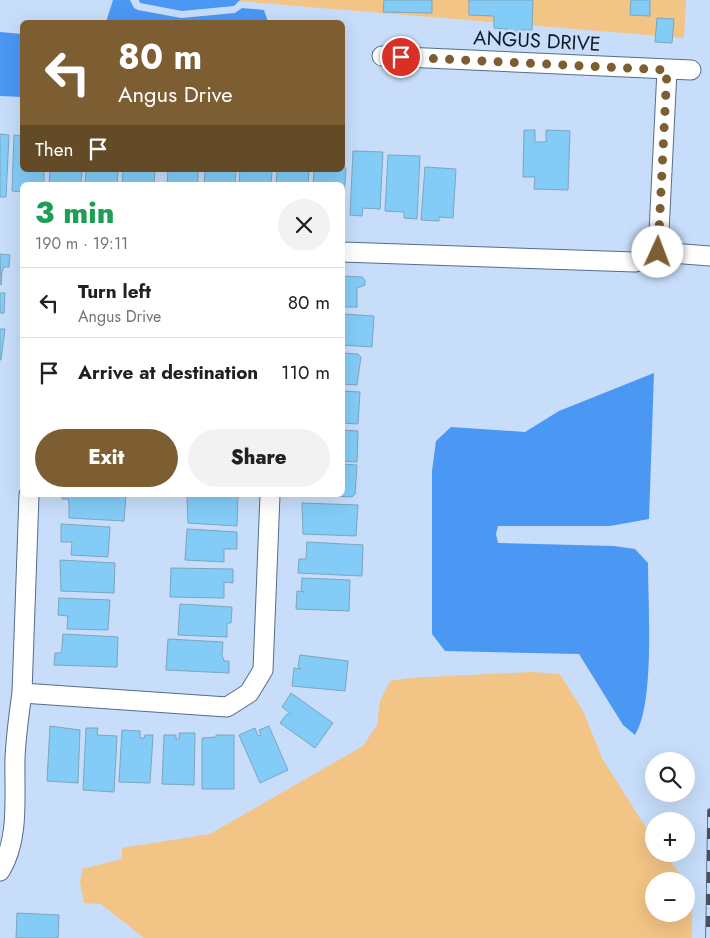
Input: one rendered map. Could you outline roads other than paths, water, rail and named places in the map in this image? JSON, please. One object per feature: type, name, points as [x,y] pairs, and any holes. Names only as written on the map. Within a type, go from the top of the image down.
[{"type":"street","name":"ANGUS DRIVE","points":[[382,56],[691,70]]},
{"type":"street","points":[[658,252],[667,70]]},
{"type":"street","points":[[345,252],[635,262],[658,252],[710,256]]},
{"type":"street","points":[[0,871],[8,857],[13,840],[16,756],[22,693],[30,497]]},
{"type":"street","points":[[22,693],[227,707],[249,694],[263,670],[270,497]]},
{"type":"water","points":[[113,0],[130,0],[134,8],[138,10],[181,18],[235,13],[242,8],[264,10],[267,20],[107,20]]},
{"type":"water","points":[[139,0],[240,0],[234,6],[182,11],[140,3]]},
{"type":"water","points":[[0,32],[20,34],[20,97],[0,96]]},
{"type":"water","points":[[654,373],[649,519],[610,526],[498,526],[496,534],[498,543],[614,546],[635,549],[648,563],[648,678],[641,720],[635,735],[623,725],[579,654],[445,651],[432,634],[432,471],[436,441],[451,427],[525,432],[559,411]]},
{"type":"railway","points":[[708,938],[710,811]]}]
